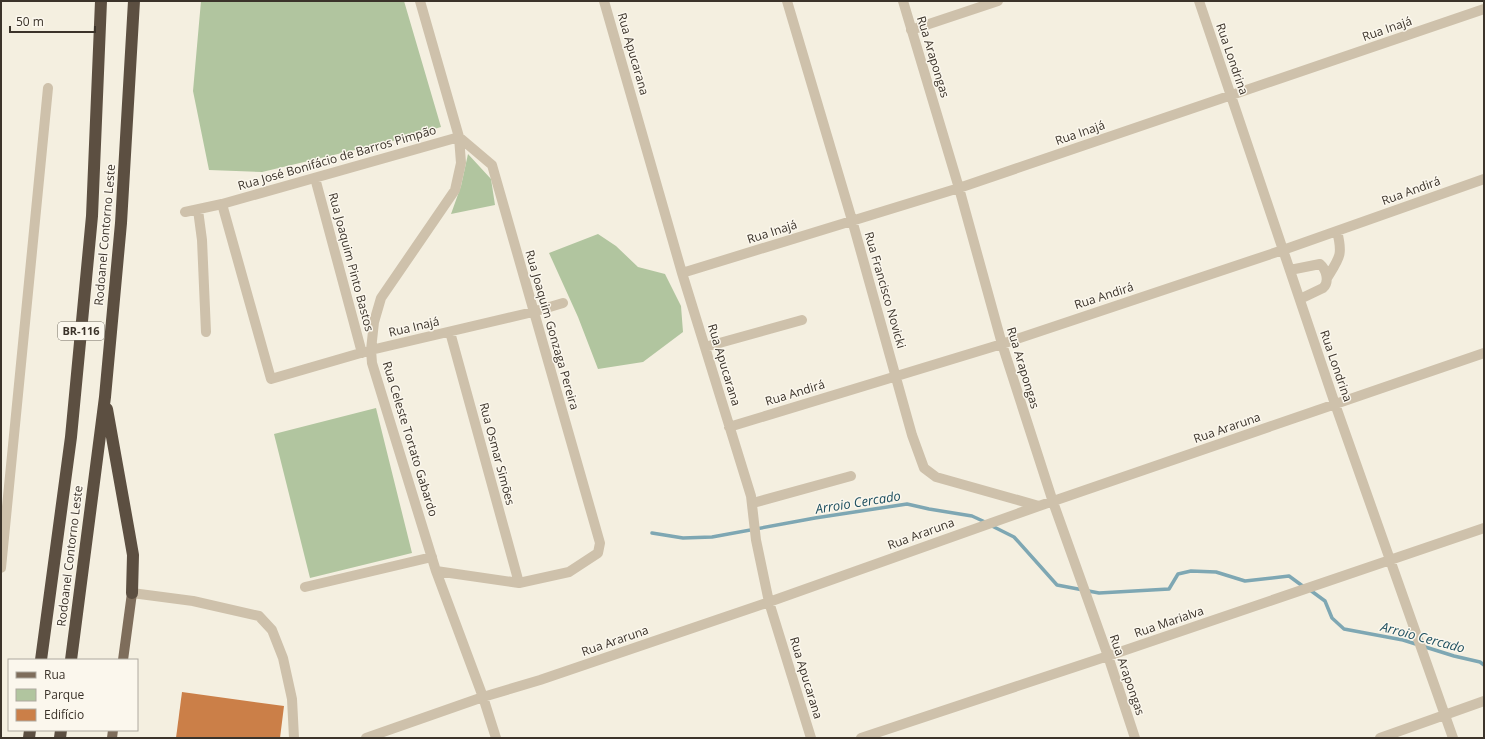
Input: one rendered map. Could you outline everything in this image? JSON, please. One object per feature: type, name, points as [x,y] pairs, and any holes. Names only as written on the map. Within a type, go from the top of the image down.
[{"type":"highway","name":"Rodoanel Contorno Leste","points":[[41,659],[71,437],[92,224],[101,1]]},
{"type":"highway","name":"Rodoanel Contorno Leste","points":[[71,659],[105,397],[121,223],[134,1]]},
{"type":"highway","points":[[105,397],[130,532],[133,555],[132,593]]},
{"type":"main road","points":[[123,659],[132,593]]},
{"type":"street","name":"Rua Celeste Tortato Gabardo","points":[[420,1],[459,137],[461,162],[455,190],[382,298],[366,351],[372,363],[436,571],[483,697],[496,738]]},
{"type":"street","name":"Rua Apucarana","points":[[604,1],[682,274],[753,503],[756,540],[769,602],[811,738]]},
{"type":"street","name":"Rua Francisco Novicki","points":[[787,1],[852,220],[912,435],[924,468],[936,477],[1039,506]]},
{"type":"street","name":"Rua Arapongas","points":[[903,1],[959,188],[1002,344],[1053,502],[1108,656],[1135,738]]},
{"type":"street","points":[[911,30],[998,1]]},
{"type":"street","name":"Rua Londrina","points":[[1199,1],[1335,404],[1453,738]]},
{"type":"street","name":"Rua Inajá","points":[[682,274],[959,188],[1484,9]]},
{"type":"street","points":[[1,568],[48,88]]},
{"type":"street","name":"Rua José Bonifácio de Barros Pimpão","points":[[185,212],[222,204],[459,137]]},
{"type":"street","name":"Rua Joaquim Gonzaga Pereira","points":[[459,137],[492,165],[600,543],[598,553],[569,572],[519,583]]},
{"type":"street","name":"Rua Joaquim Pinto Bastos","points":[[315,178],[366,351]]},
{"type":"street","name":"Rua Andirá","points":[[729,427],[1002,344],[1283,250],[1484,179]]},
{"type":"street","name":"Rua Inajá","points":[[222,204],[271,379],[366,351],[534,312],[563,303]]},
{"type":"street","points":[[198,210],[202,240],[206,332]]},
{"type":"street","points":[[1326,278],[1339,258],[1341,248],[1337,231]]},
{"type":"street","points":[[1290,270],[1320,264],[1324,267],[1328,282],[1323,288],[1300,299]]},
{"type":"street","points":[[705,347],[802,320]]},
{"type":"street","name":"Rua Osmar Simões","points":[[450,332],[519,583]]},
{"type":"street","name":"Rua Araruna","points":[[366,738],[483,697],[540,680],[769,602],[996,523],[1039,506],[1484,353]]},
{"type":"street","points":[[753,503],[851,476]]},
{"type":"street","name":"Rua Marialva","points":[[861,738],[1391,561],[1484,528]]},
{"type":"street","points":[[305,587],[432,557]]},
{"type":"street","points":[[436,571],[519,583]]},
{"type":"street","points":[[132,593],[194,601],[259,616],[272,630],[283,658],[292,698],[294,738]]},
{"type":"street","points":[[1380,738],[1484,701]]},
{"type":"green space","points":[[201,1],[404,1],[441,127],[401,139],[262,172],[209,170],[193,91]]},
{"type":"green space","points":[[468,154],[491,179],[495,205],[451,214],[461,186]]},
{"type":"green space","points":[[598,234],[616,246],[638,267],[665,274],[681,306],[683,332],[643,362],[598,369],[578,317],[549,253]]},
{"type":"green space","points":[[376,408],[412,553],[310,578],[274,434]]},
{"type":"building","points":[[182,692],[284,706],[280,738],[176,738]]},
{"type":"waterway","name":"Arroio Cercado","points":[[652,533],[683,538],[712,537],[815,518],[907,504],[972,516],[985,522]]},
{"type":"waterway","name":"Arroio Cercado","points":[[990,525],[1014,537],[1057,585],[1099,593],[1169,589],[1178,574],[1191,571],[1216,572],[1245,581],[1289,576],[1304,587]]},
{"type":"waterway","name":"Arroio Cercado","points":[[1310,590],[1325,601],[1332,618],[1344,629],[1403,640],[1454,656],[1480,662],[1484,665]]}]
